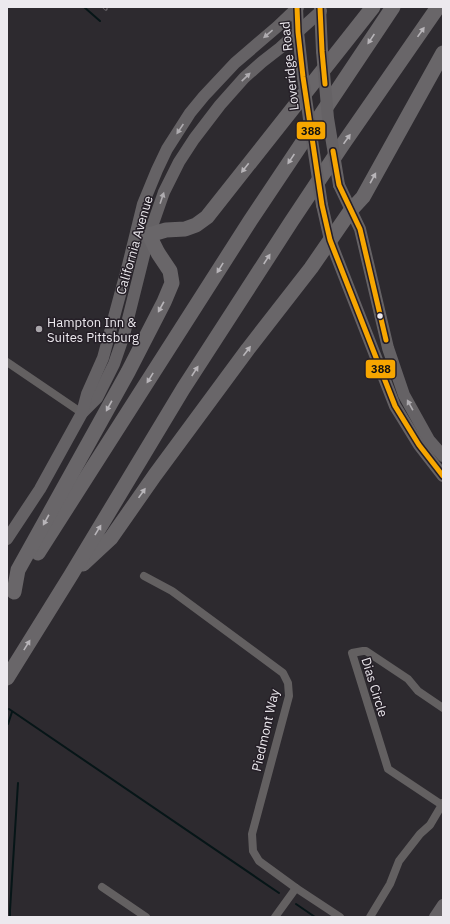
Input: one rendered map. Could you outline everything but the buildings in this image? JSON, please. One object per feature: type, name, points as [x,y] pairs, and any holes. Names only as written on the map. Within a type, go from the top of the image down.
[{"type":"highway","points":[[10,597],[18,570],[128,372],[164,302],[172,283],[170,271],[158,253],[150,235],[166,230],[185,229],[206,217],[373,7]]},
{"type":"highway","points":[[10,597],[250,221],[393,7]]},
{"type":"highway","points":[[7,678],[183,389],[343,144],[438,7]]},
{"type":"highway","points":[[71,575],[111,538],[159,469],[307,274],[351,210],[363,196],[443,53]]},
{"type":"main road","name":"California Avenue","points":[[7,539],[40,489],[82,413],[87,394],[103,358],[143,204],[167,149],[190,113],[204,96],[235,63],[277,27],[297,7]]},
{"type":"main road","name":"Loveridge Road","points":[[297,7],[303,77],[322,205],[330,240],[395,406],[419,445],[443,476]]},
{"type":"main road","name":"California Avenue","points":[[82,413],[97,398],[114,364],[124,335],[150,235],[164,192],[179,162],[194,139],[220,105],[244,78],[298,32],[322,8]]},
{"type":"main road","points":[[322,8],[322,51],[328,118],[339,185],[360,229],[388,348],[404,395],[429,440],[443,456]]},
{"type":"main road","points":[[435,917],[443,905]]},
{"type":"street","points":[[7,362],[82,413]]},
{"type":"street","name":"Piedmont Way","points":[[144,576],[172,591],[283,673],[288,683],[289,696],[252,834],[252,850],[259,861],[340,917]]},
{"type":"street","name":"Dias Circle","points":[[443,708],[418,691],[408,679],[366,651],[363,650],[352,653],[388,769],[443,804]]},
{"type":"street","points":[[370,917],[390,884],[399,861],[420,834],[430,825],[443,804]]},
{"type":"street","points":[[102,888],[146,917]]},
{"type":"street","points":[[275,917],[296,888]]},
{"type":"waterway","points":[[84,7],[100,21]]},
{"type":"waterway","points":[[9,709],[279,893]]},
{"type":"waterway","points":[[8,724],[12,712]]},
{"type":"waterway","points":[[10,917],[18,783]]},
{"type":"waterway","points":[[296,904],[315,917]]},
{"type":"transit line","name":"388","points":[[297,7],[303,77],[322,205],[330,240],[395,406],[419,445],[443,476]]},
{"type":"transit line","name":"388","points":[[320,7],[325,84]]},
{"type":"transit line","name":"388","points":[[333,151],[339,185],[360,229],[386,340]]},
{"type":"place","name":"Hampton Inn & Suites Pittsburg","points":[[39,329]]}]
